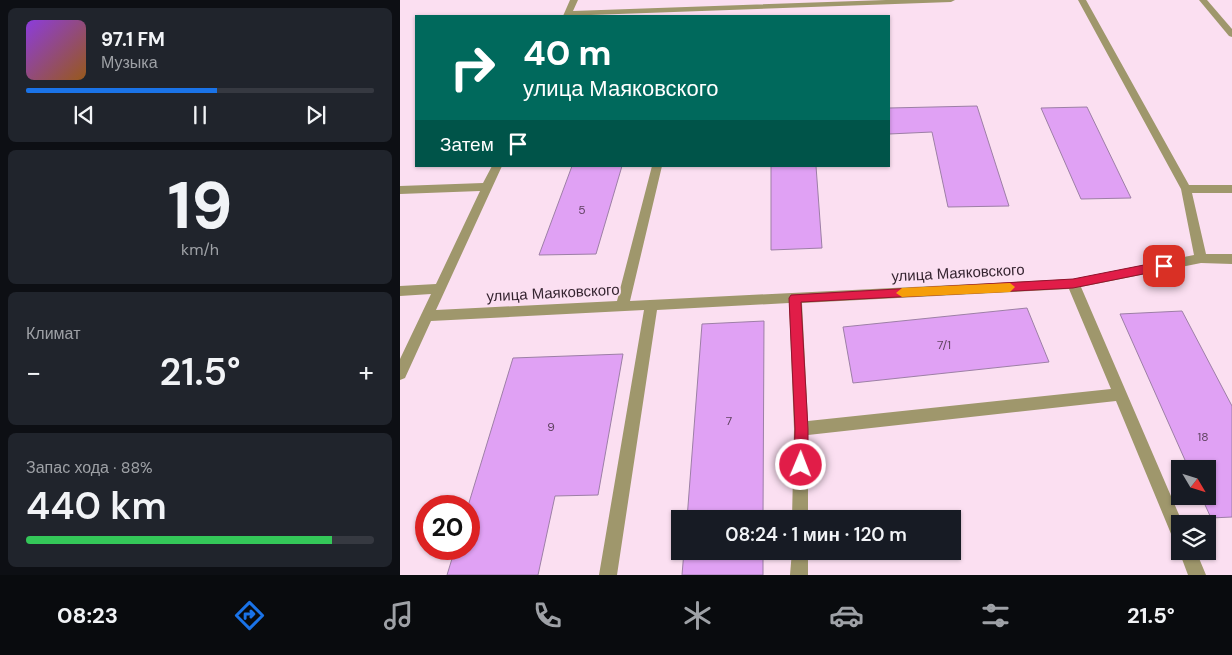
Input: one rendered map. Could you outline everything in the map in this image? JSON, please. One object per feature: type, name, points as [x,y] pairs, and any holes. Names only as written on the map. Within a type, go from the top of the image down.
[{"type":"street","points":[[574,0],[567,15],[951,0]]},
{"type":"street","points":[[689,10],[691,0]]},
{"type":"street","points":[[1082,0],[1186,189],[1201,258]]},
{"type":"street","points":[[1203,0],[1232,34]]},
{"type":"street","points":[[400,374],[497,167]]},
{"type":"street","points":[[622,306],[657,167]]},
{"type":"street","points":[[400,190],[487,187]]},
{"type":"street","points":[[1186,189],[1232,189]]},
{"type":"street","name":"улица Маяковского","points":[[427,316],[1073,284],[1201,258],[1232,259]]},
{"type":"street","points":[[1073,284],[1171,515]]},
{"type":"street","points":[[400,291],[440,289]]},
{"type":"street","points":[[795,298],[801,429],[800,510]]},
{"type":"street","points":[[608,575],[651,305]]},
{"type":"street","points":[[801,429],[1120,394]]},
{"type":"street","points":[[799,575],[800,560]]},
{"type":"street","points":[[1191,560],[1197,575]]},
{"type":"building","points":[[977,106],[1009,206],[948,207],[932,132],[890,134],[890,108]]},
{"type":"building","points":[[1087,107],[1131,198],[1081,199],[1041,108]]},
{"type":"building","points":[[572,167],[622,167],[596,254],[539,255]]},
{"type":"building","points":[[771,167],[816,167],[822,248],[771,250]]},
{"type":"building","points":[[1027,308],[1049,362],[853,383],[843,327]]},
{"type":"building","points":[[1182,311],[1232,406],[1232,517],[1216,518],[1216,515],[1210,515],[1205,505],[1216,505],[1216,460],[1185,460],[1120,314]]},
{"type":"building","points":[[764,321],[763,510],[688,510],[702,324]]},
{"type":"building","points":[[623,354],[598,495],[555,496],[538,575],[447,575],[452,560],[480,560],[480,495],[471,495],[513,358]]},
{"type":"building","points":[[683,560],[763,560],[763,575],[682,575]]},
{"type":"slow traffic","points":[[902,293],[1010,287]]},
{"type":"route","points":[[801,465],[795,298],[1073,284],[1164,266]]}]
